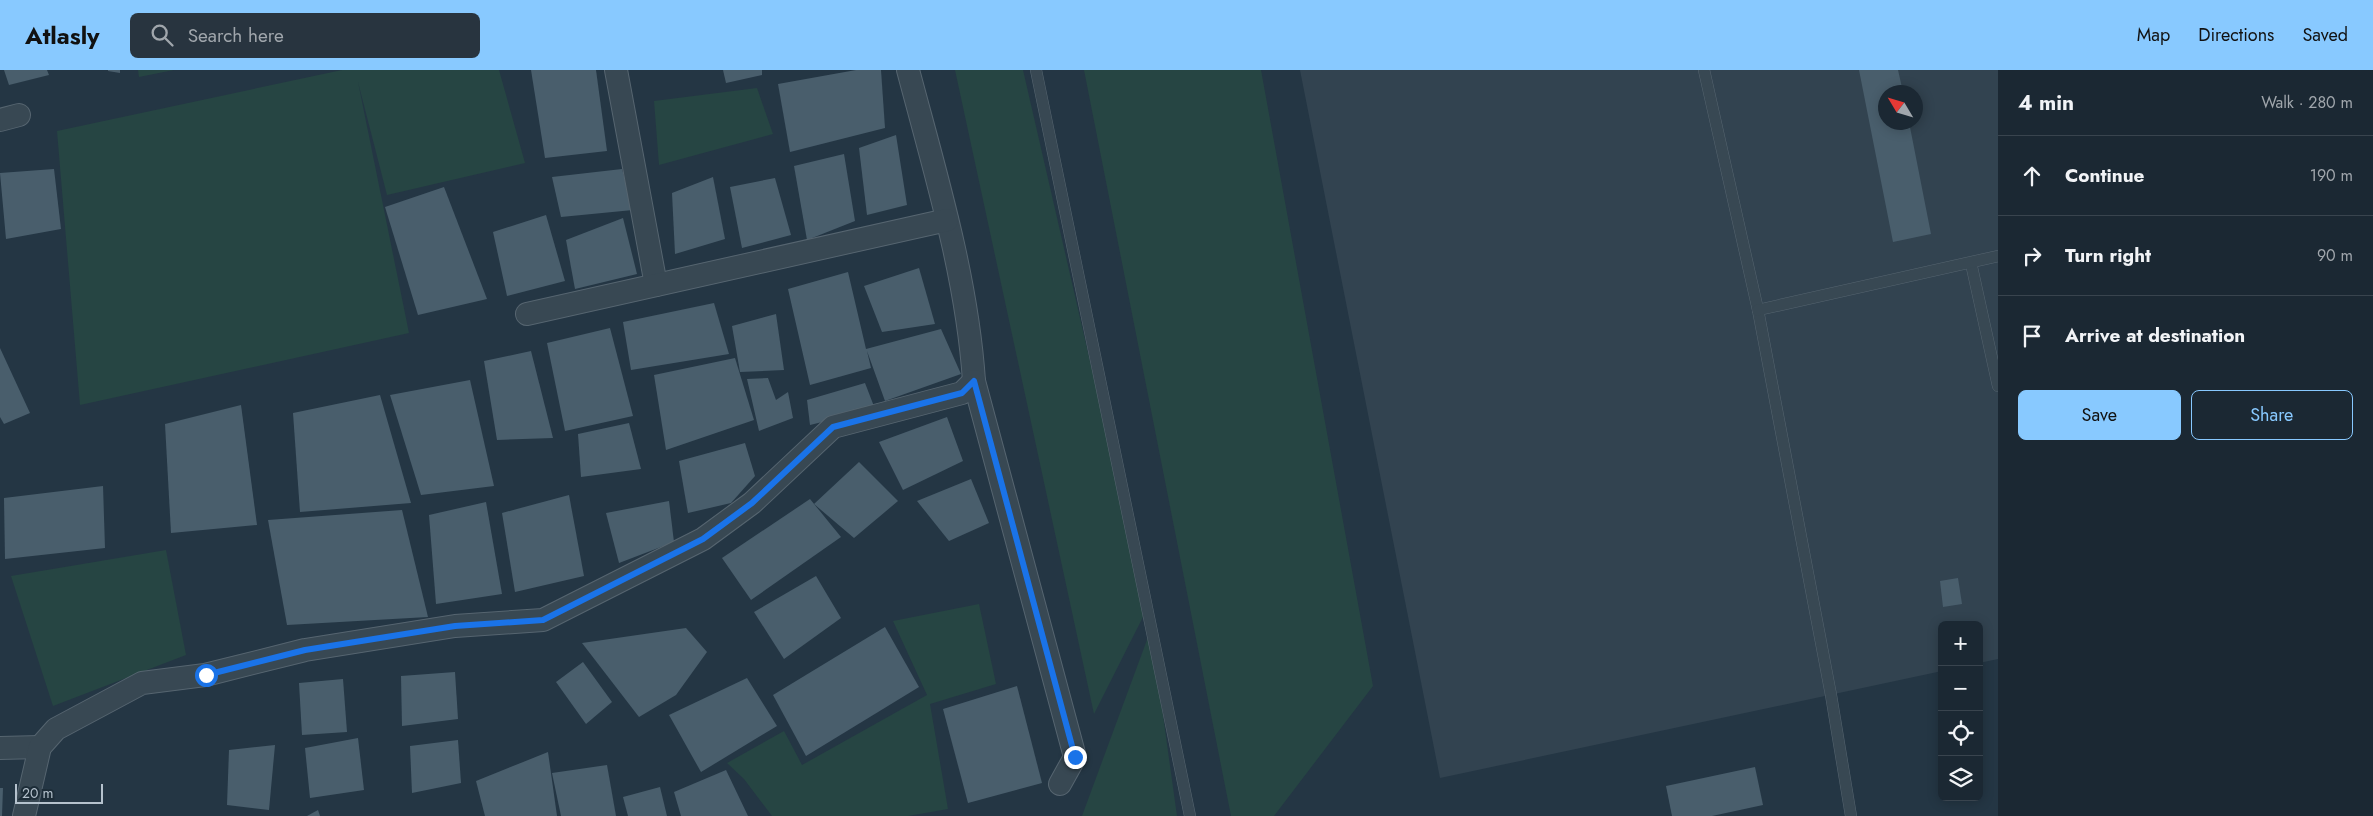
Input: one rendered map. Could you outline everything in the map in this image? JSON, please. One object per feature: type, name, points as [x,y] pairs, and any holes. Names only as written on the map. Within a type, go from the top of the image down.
[{"type":"street","points":[[616,70],[656,285]]},
{"type":"street","points":[[908,70],[947,220],[972,346],[974,381],[1075,757],[1060,784]]},
{"type":"street","points":[[527,314],[947,220]]},
{"type":"street","points":[[24,816],[40,747],[56,729],[142,683],[206,675],[305,650],[455,626],[543,620],[703,539],[752,503],[833,427],[962,393],[974,381]]},
{"type":"street","points":[[0,748],[40,747]]},
{"type":"lane","points":[[1036,70],[1190,816]]},
{"type":"lane","points":[[1704,70],[1758,310],[1829,685],[1851,816]]},
{"type":"lane","points":[[1758,310],[1998,256]]},
{"type":"lane","points":[[1972,263],[1998,386]]},
{"type":"shaded area","points":[[1300,70],[1998,70],[1998,659],[1983,662],[1983,621],[1938,621],[1938,672],[1440,778]]},
{"type":"green space","points":[[138,70],[174,70],[139,77]]},
{"type":"green space","points":[[342,70],[499,70],[525,163],[387,195],[358,82],[409,333],[80,405],[57,131]]},
{"type":"green space","points":[[955,70],[1023,70],[1147,609],[1094,714]]},
{"type":"green space","points":[[1084,70],[1261,70],[1373,686],[1274,816],[1231,816]]},
{"type":"green space","points":[[757,88],[773,134],[659,165],[654,101]]},
{"type":"green space","points":[[166,550],[186,655],[53,706],[11,576]]},
{"type":"green space","points":[[979,604],[996,684],[930,704],[948,809],[908,816],[772,816],[744,779],[727,763],[784,731],[802,765],[927,695],[893,621]]},
{"type":"green space","points":[[1151,629],[1177,816],[1082,816]]},
{"type":"building","points":[[4,70],[47,70],[49,75],[9,85]]},
{"type":"building","points":[[120,70],[120,73],[108,71]]},
{"type":"building","points":[[531,70],[596,70],[607,151],[545,158]]},
{"type":"building","points":[[723,70],[762,70],[762,75],[726,83]]},
{"type":"building","points":[[856,70],[881,70],[885,128],[790,152],[778,84]]},
{"type":"building","points":[[1859,70],[1898,70],[1901,85],[1878,85],[1878,130],[1911,130],[1931,234],[1893,242]]},
{"type":"building","points":[[896,135],[907,205],[867,215],[859,148]]},
{"type":"building","points":[[844,154],[855,221],[807,240],[794,166]]},
{"type":"building","points":[[54,169],[61,229],[6,239],[0,173]]},
{"type":"building","points":[[622,169],[633,210],[561,217],[552,177]]},
{"type":"building","points":[[713,177],[725,239],[675,254],[672,193]]},
{"type":"building","points":[[775,178],[791,235],[742,248],[730,187]]},
{"type":"building","points":[[444,187],[487,299],[418,315],[385,207]]},
{"type":"building","points":[[546,215],[565,281],[507,296],[493,232]]},
{"type":"building","points":[[623,218],[637,274],[575,289],[566,240]]},
{"type":"building","points":[[919,268],[935,324],[882,332],[864,286]]},
{"type":"building","points":[[848,272],[866,349],[941,329],[961,374],[885,401],[867,351],[871,368],[810,385],[788,289]]},
{"type":"building","points":[[714,303],[729,354],[631,370],[623,322]]},
{"type":"building","points":[[776,314],[784,370],[740,372],[732,326]]},
{"type":"building","points":[[610,328],[633,416],[565,431],[547,343]]},
{"type":"building","points":[[0,348],[30,413],[4,424],[0,417]]},
{"type":"building","points":[[531,351],[553,438],[497,440],[484,361]]},
{"type":"building","points":[[735,358],[754,420],[666,450],[654,375]]},
{"type":"building","points":[[768,378],[776,400],[788,392],[793,418],[759,431],[747,379]]},
{"type":"building","points":[[470,380],[494,486],[421,495],[390,395]]},
{"type":"building","points":[[865,383],[875,409],[810,425],[807,400]]},
{"type":"building","points":[[380,395],[411,503],[300,512],[293,413]]},
{"type":"building","points":[[241,405],[257,525],[171,533],[165,424]]},
{"type":"building","points":[[947,417],[963,461],[903,490],[879,442]]},
{"type":"building","points":[[629,423],[641,469],[581,477],[578,434]]},
{"type":"building","points":[[745,443],[755,476],[731,503],[688,513],[679,461]]},
{"type":"building","points":[[859,462],[898,501],[854,538],[814,504]]},
{"type":"building","points":[[971,479],[989,523],[949,541],[917,501]]},
{"type":"building","points":[[103,486],[105,548],[5,559],[4,498]]},
{"type":"building","points":[[569,495],[584,576],[515,592],[502,513]]},
{"type":"building","points":[[810,499],[841,537],[751,600],[722,558]]},
{"type":"building","points":[[669,501],[674,542],[619,563],[606,513]]},
{"type":"building","points":[[486,502],[502,594],[436,604],[429,515]]},
{"type":"building","points":[[402,510],[428,617],[287,625],[268,520]]},
{"type":"building","points":[[816,576],[841,618],[784,659],[754,612]]},
{"type":"building","points":[[1958,578],[1962,604],[1943,607],[1940,581]]},
{"type":"building","points":[[885,627],[919,687],[806,756],[773,695]]},
{"type":"building","points":[[686,628],[707,652],[676,695],[639,717],[582,643]]},
{"type":"building","points":[[583,662],[612,702],[586,724],[556,682]]},
{"type":"building","points":[[455,672],[458,719],[402,726],[401,676]]},
{"type":"building","points":[[747,678],[777,726],[701,772],[669,715]]},
{"type":"building","points":[[343,679],[347,732],[302,735],[299,683]]},
{"type":"building","points":[[1017,686],[1042,783],[968,803],[943,709]]},
{"type":"building","points":[[358,738],[364,790],[310,798],[305,748]]},
{"type":"building","points":[[458,740],[461,783],[412,793],[410,746]]},
{"type":"building","points":[[275,745],[269,810],[227,805],[229,750]]},
{"type":"building","points":[[548,752],[557,816],[485,816],[476,781]]},
{"type":"building","points":[[607,765],[616,816],[561,816],[552,773]]},
{"type":"building","points":[[1755,767],[1763,805],[1712,816],[1672,816],[1666,786]]},
{"type":"building","points":[[726,770],[748,816],[681,816],[674,792]]},
{"type":"building","points":[[660,787],[667,816],[628,816],[623,797]]},
{"type":"building","points":[[0,788],[3,788],[2,816],[0,816]]},
{"type":"building","points":[[318,810],[320,816],[307,816]]},
{"type":"route","points":[[206,675],[305,650],[455,626],[543,620],[703,539],[752,503],[833,427],[962,393],[974,381],[1075,757]]}]
